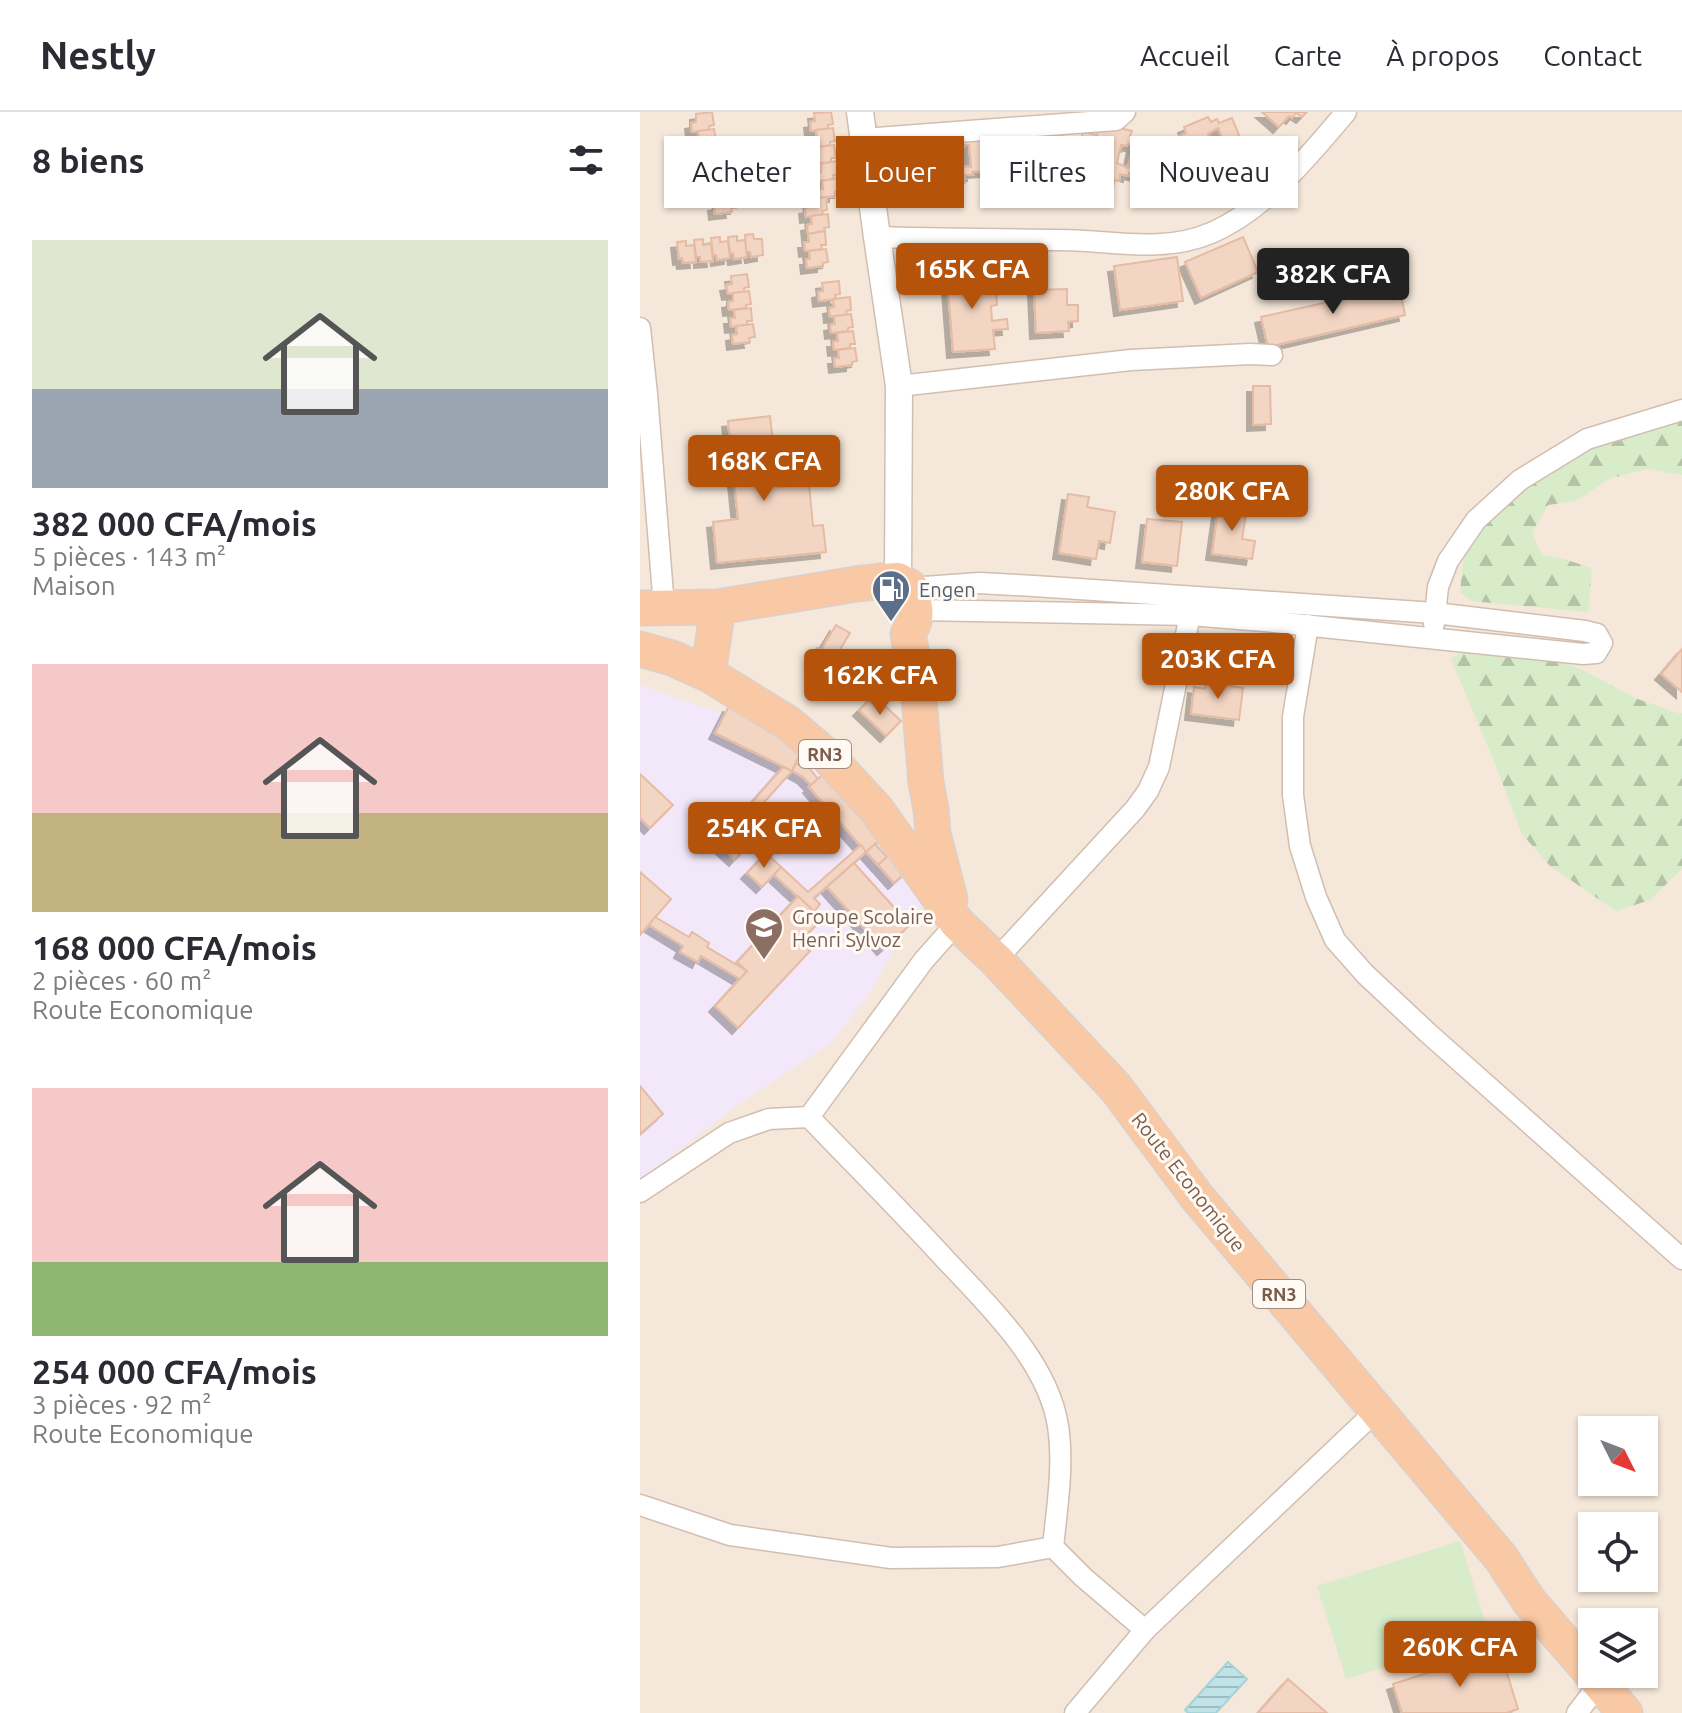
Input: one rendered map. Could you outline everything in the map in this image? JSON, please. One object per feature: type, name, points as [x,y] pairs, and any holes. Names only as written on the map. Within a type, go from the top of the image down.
[{"type":"highway","points":[[643,650],[652,607],[718,607],[856,584],[908,603]]},
{"type":"highway","points":[[856,584],[894,611],[908,603]]},
{"type":"highway","points":[[908,603],[933,834],[957,923]]},
{"type":"highway","points":[[708,674],[718,607]]},
{"type":"highway","name":"Route Economique","points":[[643,650],[672,658],[708,674],[788,723],[828,757],[876,809],[957,923],[996,960],[1116,1088],[1197,1197],[1501,1558],[1529,1601],[1578,1657]]},
{"type":"highway","points":[[876,809],[908,797],[926,783]]},
{"type":"highway","name":"Route Economique","points":[[1604,1688],[1625,1713]]},
{"type":"street","points":[[860,112],[864,136]]},
{"type":"street","points":[[904,136],[1116,120],[1125,112]]},
{"type":"street","points":[[877,237],[1063,240],[1143,246],[1183,242],[1235,220],[1266,197],[1300,165],[1346,112]]},
{"type":"street","points":[[873,208],[899,386],[908,603]]},
{"type":"street","points":[[640,328],[652,607]]},
{"type":"street","points":[[899,386],[1131,360],[1272,355]]},
{"type":"street","points":[[1433,639],[1438,587],[1448,561],[1476,520],[1520,480],[1587,439],[1682,410]]},
{"type":"street","points":[[993,584],[1435,613],[1585,631],[1597,634],[1602,643],[1596,653],[1583,654],[1190,615],[908,603],[993,584]]},
{"type":"street","points":[[996,960],[1148,791],[1159,767],[1190,615]]},
{"type":"street","points":[[1308,625],[1293,717],[1293,795],[1300,846],[1316,897],[1335,940],[1365,974],[1428,1033],[1682,1259]]},
{"type":"street","points":[[809,1117],[924,960],[957,923]]},
{"type":"street","points":[[640,1192],[729,1133],[769,1119],[809,1117],[1007,1326],[1043,1379],[1058,1425],[1060,1479],[1053,1547]]},
{"type":"street","points":[[1075,1713],[1145,1630],[1377,1410]]},
{"type":"street","points":[[640,1505],[730,1535],[891,1558],[998,1557],[1053,1547]]},
{"type":"street","points":[[1053,1547],[1145,1630]]},
{"type":"street","points":[[1577,1713],[1590,1688]]},
{"type":"shaded area","points":[[640,112],[1682,112],[1682,1713],[640,1713]]},
{"type":"shaded area","name":"Groupe Scolaire Henri Sylvoz","points":[[640,685],[828,750],[938,877],[867,997],[830,1044],[739,1104],[640,1180]]},
{"type":"green space","points":[[1682,420],[1682,475],[1647,469],[1611,478],[1576,501],[1548,505],[1532,533],[1542,555],[1592,568],[1588,612],[1471,601],[1460,592],[1464,554],[1482,524],[1563,458],[1612,438]]},
{"type":"green space","points":[[1466,650],[1563,662],[1635,698],[1682,713],[1682,869],[1650,900],[1616,911],[1550,866],[1522,834],[1451,659]]},
{"type":"green space","points":[[1460,1541],[1489,1634],[1346,1679],[1317,1586]]},
{"type":"water","points":[[1228,1662],[1247,1679],[1216,1713],[1188,1713],[1185,1710]]},
{"type":"building","points":[[712,112],[714,125],[709,126],[709,130],[692,132],[691,123],[696,122],[696,114]]},
{"type":"building","points":[[831,112],[833,124],[828,125],[828,129],[811,131],[810,122],[815,121],[814,113]]},
{"type":"building","points":[[1262,112],[1307,112],[1302,117],[1296,113],[1292,118],[1289,116],[1279,127]]},
{"type":"building","points":[[1208,117],[1211,122],[1217,119],[1219,123],[1232,118],[1239,136],[1221,136],[1218,128],[1209,136],[1180,136],[1186,133],[1184,127]]},
{"type":"building","points":[[1106,125],[1132,131],[1130,145],[1121,145],[1117,163],[1128,168],[1130,159],[1129,176],[1120,174],[1119,181],[1114,180],[1114,136],[1082,136],[1083,132],[1097,135],[1098,130],[1104,131]]},
{"type":"building","points":[[833,128],[835,141],[820,147],[820,136],[817,136],[816,130]]},
{"type":"building","points":[[714,129],[715,136],[699,136],[698,131]]},
{"type":"building","points":[[1008,133],[1063,134],[1009,136]]},
{"type":"building","points":[[980,140],[980,171],[972,172],[973,175],[964,175],[964,166],[971,167],[969,145],[964,145],[964,142]]},
{"type":"building","points":[[834,145],[836,158],[820,163],[820,147]]},
{"type":"building","points":[[836,161],[834,179],[820,181],[820,164]]},
{"type":"building","points":[[836,178],[835,196],[820,198],[822,181]]},
{"type":"building","points":[[826,197],[827,210],[822,211],[823,214],[806,217],[805,208],[820,208],[820,198]]},
{"type":"building","points":[[714,208],[731,208],[732,212],[715,214]]},
{"type":"building","points":[[828,214],[829,227],[824,228],[825,231],[808,234],[807,225],[812,224],[811,216]]},
{"type":"building","points":[[825,231],[826,245],[821,245],[822,249],[805,251],[804,242],[809,242],[808,234]]},
{"type":"building","points":[[753,234],[754,239],[762,239],[763,255],[751,257],[750,252],[746,252],[745,235]]},
{"type":"building","points":[[737,236],[737,241],[745,240],[747,257],[734,259],[733,253],[730,254],[728,237]]},
{"type":"building","points":[[720,237],[720,242],[728,241],[730,258],[717,260],[713,255],[711,238]]},
{"type":"building","points":[[1243,237],[1258,272],[1201,298],[1185,262]]},
{"type":"building","points":[[703,239],[703,245],[711,244],[713,261],[700,262],[700,257],[696,257],[694,240]]},
{"type":"building","points":[[686,241],[686,246],[694,245],[696,262],[683,263],[682,258],[679,259],[677,242]]},
{"type":"building","points":[[826,249],[828,262],[823,266],[807,268],[809,251]]},
{"type":"building","points":[[1177,257],[1183,301],[1120,310],[1114,266]]},
{"type":"building","points":[[963,266],[964,272],[988,270],[990,291],[996,290],[997,305],[991,306],[992,321],[1007,319],[1008,329],[993,330],[995,349],[953,352],[947,274],[951,274],[951,267]]},
{"type":"building","points":[[747,274],[749,287],[744,288],[744,292],[728,294],[726,285],[732,284],[731,276]]},
{"type":"building","points":[[839,281],[840,294],[835,295],[836,299],[819,301],[818,292],[823,291],[822,283]]},
{"type":"building","points":[[1399,286],[1405,315],[1268,347],[1261,317]]},
{"type":"building","points":[[1067,289],[1067,305],[1078,305],[1078,321],[1068,322],[1069,331],[1036,333],[1034,290]]},
{"type":"building","points":[[749,291],[751,304],[746,308],[729,310],[728,302],[733,301],[733,293]]},
{"type":"building","points":[[850,297],[851,310],[846,311],[847,315],[830,317],[829,308],[834,307],[833,299]]},
{"type":"building","points":[[751,308],[752,321],[747,321],[747,325],[731,327],[730,318],[735,318],[734,310]]},
{"type":"building","points":[[851,314],[853,327],[848,331],[831,333],[834,316]]},
{"type":"building","points":[[753,324],[755,337],[749,338],[750,342],[733,344],[732,335],[737,334],[736,326]]},
{"type":"building","points":[[853,331],[855,344],[850,344],[850,348],[834,350],[833,341],[838,341],[837,333]]},
{"type":"building","points":[[855,348],[857,361],[852,365],[835,367],[834,358],[839,358],[838,350]]},
{"type":"building","points":[[1253,386],[1270,386],[1271,424],[1253,425]]},
{"type":"building","points":[[770,416],[778,487],[809,484],[813,526],[823,525],[826,552],[717,563],[713,522],[738,519],[728,421]]},
{"type":"building","points":[[1068,494],[1089,497],[1087,507],[1115,512],[1110,543],[1099,541],[1096,559],[1059,553]]},
{"type":"building","points":[[1219,504],[1247,507],[1242,539],[1255,541],[1252,559],[1212,554]]},
{"type":"building","points":[[1147,519],[1182,522],[1177,566],[1142,562]]},
{"type":"building","points":[[836,625],[850,633],[835,658],[839,661],[833,671],[811,659],[817,648],[821,650]]},
{"type":"building","points":[[1682,649],[1682,692],[1661,674]]},
{"type":"building","points":[[1206,682],[1243,688],[1239,720],[1191,714],[1194,687],[1205,689]]},
{"type":"building","points":[[869,700],[879,710],[884,705],[901,721],[886,736],[859,710]]},
{"type":"building","points":[[729,706],[805,743],[792,771],[715,733]]},
{"type":"building","points":[[796,763],[810,769],[818,779],[811,785],[792,771]]},
{"type":"building","points":[[832,766],[890,831],[866,852],[809,787]]},
{"type":"building","points":[[783,767],[792,771],[753,815],[746,809]]},
{"type":"building","points":[[640,774],[673,805],[650,828],[640,818]]},
{"type":"building","points":[[743,806],[765,826],[735,860],[713,840]]},
{"type":"building","points":[[875,844],[887,857],[878,865],[866,852]]},
{"type":"building","points":[[861,845],[866,852],[814,898],[820,904],[814,912],[774,875],[781,867],[808,892]]},
{"type":"building","points":[[897,848],[913,866],[894,883],[878,865]]},
{"type":"building","points":[[766,853],[781,867],[762,887],[747,873]]},
{"type":"building","points":[[854,863],[910,925],[883,949],[827,887]]},
{"type":"building","points":[[640,872],[671,899],[640,935]]},
{"type":"building","points":[[798,896],[822,919],[800,942],[810,951],[738,1028],[715,1006],[747,971],[737,962]]},
{"type":"building","points":[[655,917],[689,937],[692,932],[709,943],[707,947],[747,971],[740,979],[701,956],[698,962],[680,952],[683,946],[649,925]]},
{"type":"building","points":[[640,1086],[663,1114],[640,1134]]},
{"type":"building","points":[[1500,1650],[1518,1709],[1506,1713],[1402,1713],[1393,1684]]},
{"type":"building","points":[[1288,1679],[1327,1713],[1258,1713]]},
{"type":"place","name":"Engen","points":[[891,623]]},
{"type":"place","name":"Groupe Scolaire Henri Sylvoz","points":[[764,961]]}]
